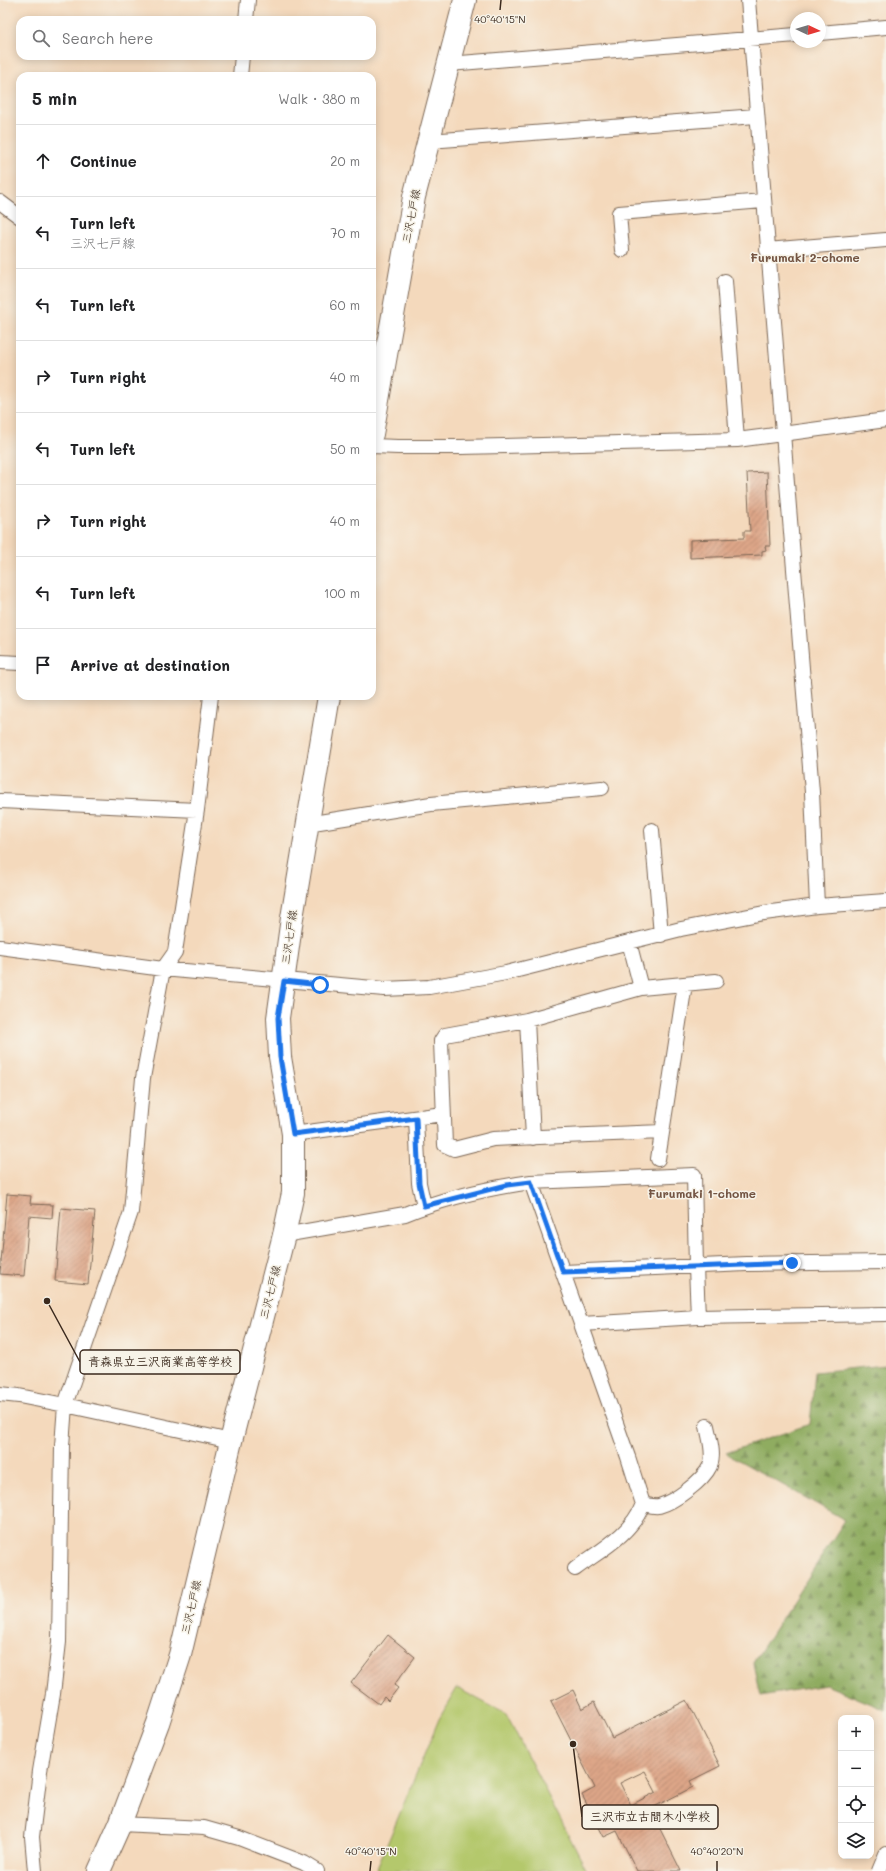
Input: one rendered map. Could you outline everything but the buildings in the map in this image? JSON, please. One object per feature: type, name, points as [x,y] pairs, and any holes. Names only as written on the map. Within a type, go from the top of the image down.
[{"type":"main road","name":"三沢七戸線","points":[[376,411],[414,197],[466,0]]},
{"type":"main road","name":"三沢七戸線","points":[[99,1871],[120,1824],[174,1676],[231,1441],[284,1235],[293,1193],[293,1134],[280,1057],[278,1018],[307,824],[328,700]]},
{"type":"street","points":[[246,16],[248,0]]},
{"type":"street","points":[[748,0],[756,116],[812,792],[817,906]]},
{"type":"street","points":[[826,32],[886,27]]},
{"type":"street","points":[[449,64],[790,36]]},
{"type":"street","points":[[240,72],[242,60]]},
{"type":"street","points":[[429,141],[756,116]]},
{"type":"street","points":[[622,250],[620,213],[763,201]]},
{"type":"street","points":[[0,202],[16,214]]},
{"type":"street","points":[[767,250],[886,240]]},
{"type":"street","points":[[725,281],[737,440]]},
{"type":"street","points":[[376,446],[461,447],[737,440],[886,420]]},
{"type":"street","points":[[0,662],[16,663]]},
{"type":"street","points":[[35,1871],[32,1837],[59,1642],[62,1446],[65,1405],[131,1212],[143,1078],[163,969],[175,952],[197,810],[211,700]]},
{"type":"street","points":[[307,824],[431,804],[602,788]]},
{"type":"street","points":[[0,801],[197,810]]},
{"type":"street","points":[[652,830],[661,935]]},
{"type":"street","points":[[0,946],[163,969],[248,976],[284,981],[384,989],[429,987],[506,973],[629,942],[764,913],[817,906],[886,901]]},
{"type":"street","points":[[629,942],[641,988]]},
{"type":"street","points":[[662,1132],[493,1139],[454,1150],[445,1145],[441,1041],[445,1035],[527,1020],[641,988],[716,981]]},
{"type":"street","points":[[658,1159],[685,984]]},
{"type":"street","points":[[527,1020],[533,1138]]},
{"type":"street","points":[[293,1134],[444,1114]]},
{"type":"street","points":[[416,1118],[419,1183],[424,1206]]},
{"type":"street","points":[[284,1235],[405,1214],[424,1206],[507,1185],[531,1182],[694,1175],[698,1318]]},
{"type":"street","points":[[531,1182],[582,1324],[643,1504],[635,1520],[628,1529],[575,1569]]},
{"type":"street","points":[[563,1272],[792,1263],[886,1262]]},
{"type":"street","points":[[582,1324],[698,1318],[886,1314]]},
{"type":"street","points":[[0,1394],[65,1405],[231,1441]]},
{"type":"street","points":[[643,1504],[657,1506],[677,1499],[710,1466],[711,1454],[707,1426]]},
{"type":"street","points":[[120,1824],[204,1828],[239,1838],[304,1863],[317,1871]]},
{"type":"street","points":[[879,1871],[886,1854]]},
{"type":"green space","points":[[886,1365],[886,1710],[826,1685],[760,1696],[753,1663],[845,1520],[726,1453],[810,1424],[815,1372]]},
{"type":"green space","points":[[457,1688],[506,1714],[587,1871],[376,1871],[439,1719]]},
{"type":"place","name":"青森県立三沢商業高等学校","points":[[47,1301]]},
{"type":"place","name":"三沢市立古間木小学校","points":[[573,1744]]},
{"type":"district","name":"Furumaki 2-chome","points":[[805,258]]},
{"type":"district","name":"Furumaki 1-chome","points":[[702,1194]]},
{"type":"route","points":[[320,985],[284,981],[278,1018],[280,1057],[293,1134],[416,1118],[419,1183],[424,1206],[507,1185],[531,1182],[563,1272],[792,1263]]}]
